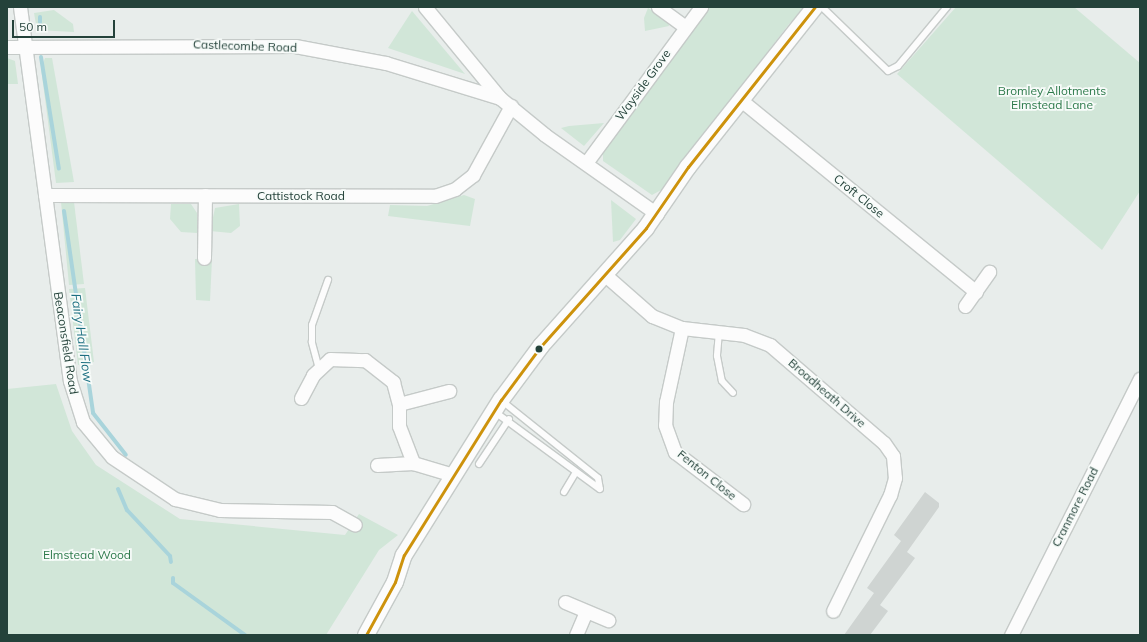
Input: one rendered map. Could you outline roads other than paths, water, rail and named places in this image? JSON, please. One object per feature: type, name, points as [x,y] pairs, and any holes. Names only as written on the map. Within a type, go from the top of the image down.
[{"type":"street","name":"Beaconsfield Road","points":[[20,7],[70,381],[83,422],[96,442],[112,457],[175,500],[220,510],[332,512],[355,525]]},
{"type":"street","points":[[425,7],[500,98],[656,214]]},
{"type":"street","points":[[658,7],[686,27]]},
{"type":"street","name":"Wayside Grove","points":[[586,163],[701,7]]},
{"type":"street","points":[[366,635],[395,582],[404,555],[453,475],[498,406],[541,346],[656,214],[688,167],[742,101],[815,7]]},
{"type":"street","name":"Castlecombe Road","points":[[7,47],[295,46],[386,63],[500,98]]},
{"type":"street","name":"Croft Close","points":[[742,101],[976,292]]},
{"type":"street","name":"Cattistock Road","points":[[44,195],[442,194],[455,189],[473,175],[511,106]]},
{"type":"street","points":[[204,258],[205,195]]},
{"type":"street","points":[[965,306],[989,272]]},
{"type":"street","name":"Broadheath Drive","points":[[604,274],[652,316],[682,328],[744,334],[770,345],[884,443],[893,456],[894,478],[890,495],[834,612]]},
{"type":"street","name":"Fenton Close","points":[[682,328],[666,402],[665,425],[675,452],[743,504]]},
{"type":"street","points":[[302,398],[319,369],[330,359],[364,360],[393,382],[399,404],[399,426],[413,463]]},
{"type":"street","name":"Cranmore Road","points":[[1010,635],[1140,379]]},
{"type":"street","points":[[399,404],[449,391]]},
{"type":"street","points":[[377,465],[413,463],[453,475]]},
{"type":"street","points":[[565,602],[608,620]]},
{"type":"street","points":[[576,635],[586,612]]},
{"type":"lane","points":[[822,7],[888,71],[898,66],[947,7]]},
{"type":"lane","points":[[319,369],[312,342],[312,325],[328,280]]},
{"type":"lane","points":[[718,332],[717,356],[722,381],[732,394]]},
{"type":"lane","points":[[498,406],[598,478],[600,489],[509,419],[498,406]]},
{"type":"lane","points":[[479,464],[509,419]]},
{"type":"lane","points":[[564,492],[576,472]]},
{"type":"waterway","name":"Fairy Hall Flow","points":[[40,17],[40,22]]},
{"type":"waterway","name":"Fairy Hall Flow","points":[[41,57],[59,169]]},
{"type":"waterway","name":"Fairy Hall Flow","points":[[64,211],[93,413],[126,455]]},
{"type":"waterway","name":"Fairy Hall Flow","points":[[118,489],[127,510],[170,556],[171,562]]},
{"type":"waterway","name":"Fairy Hall Flow","points":[[173,578],[173,583],[245,635]]},
{"type":"park label","name":"Bromley Allotments Elmstead Lane","points":[[1052,98]]},
{"type":"park label","name":"Elmstead Wood","points":[[87,555]]}]
